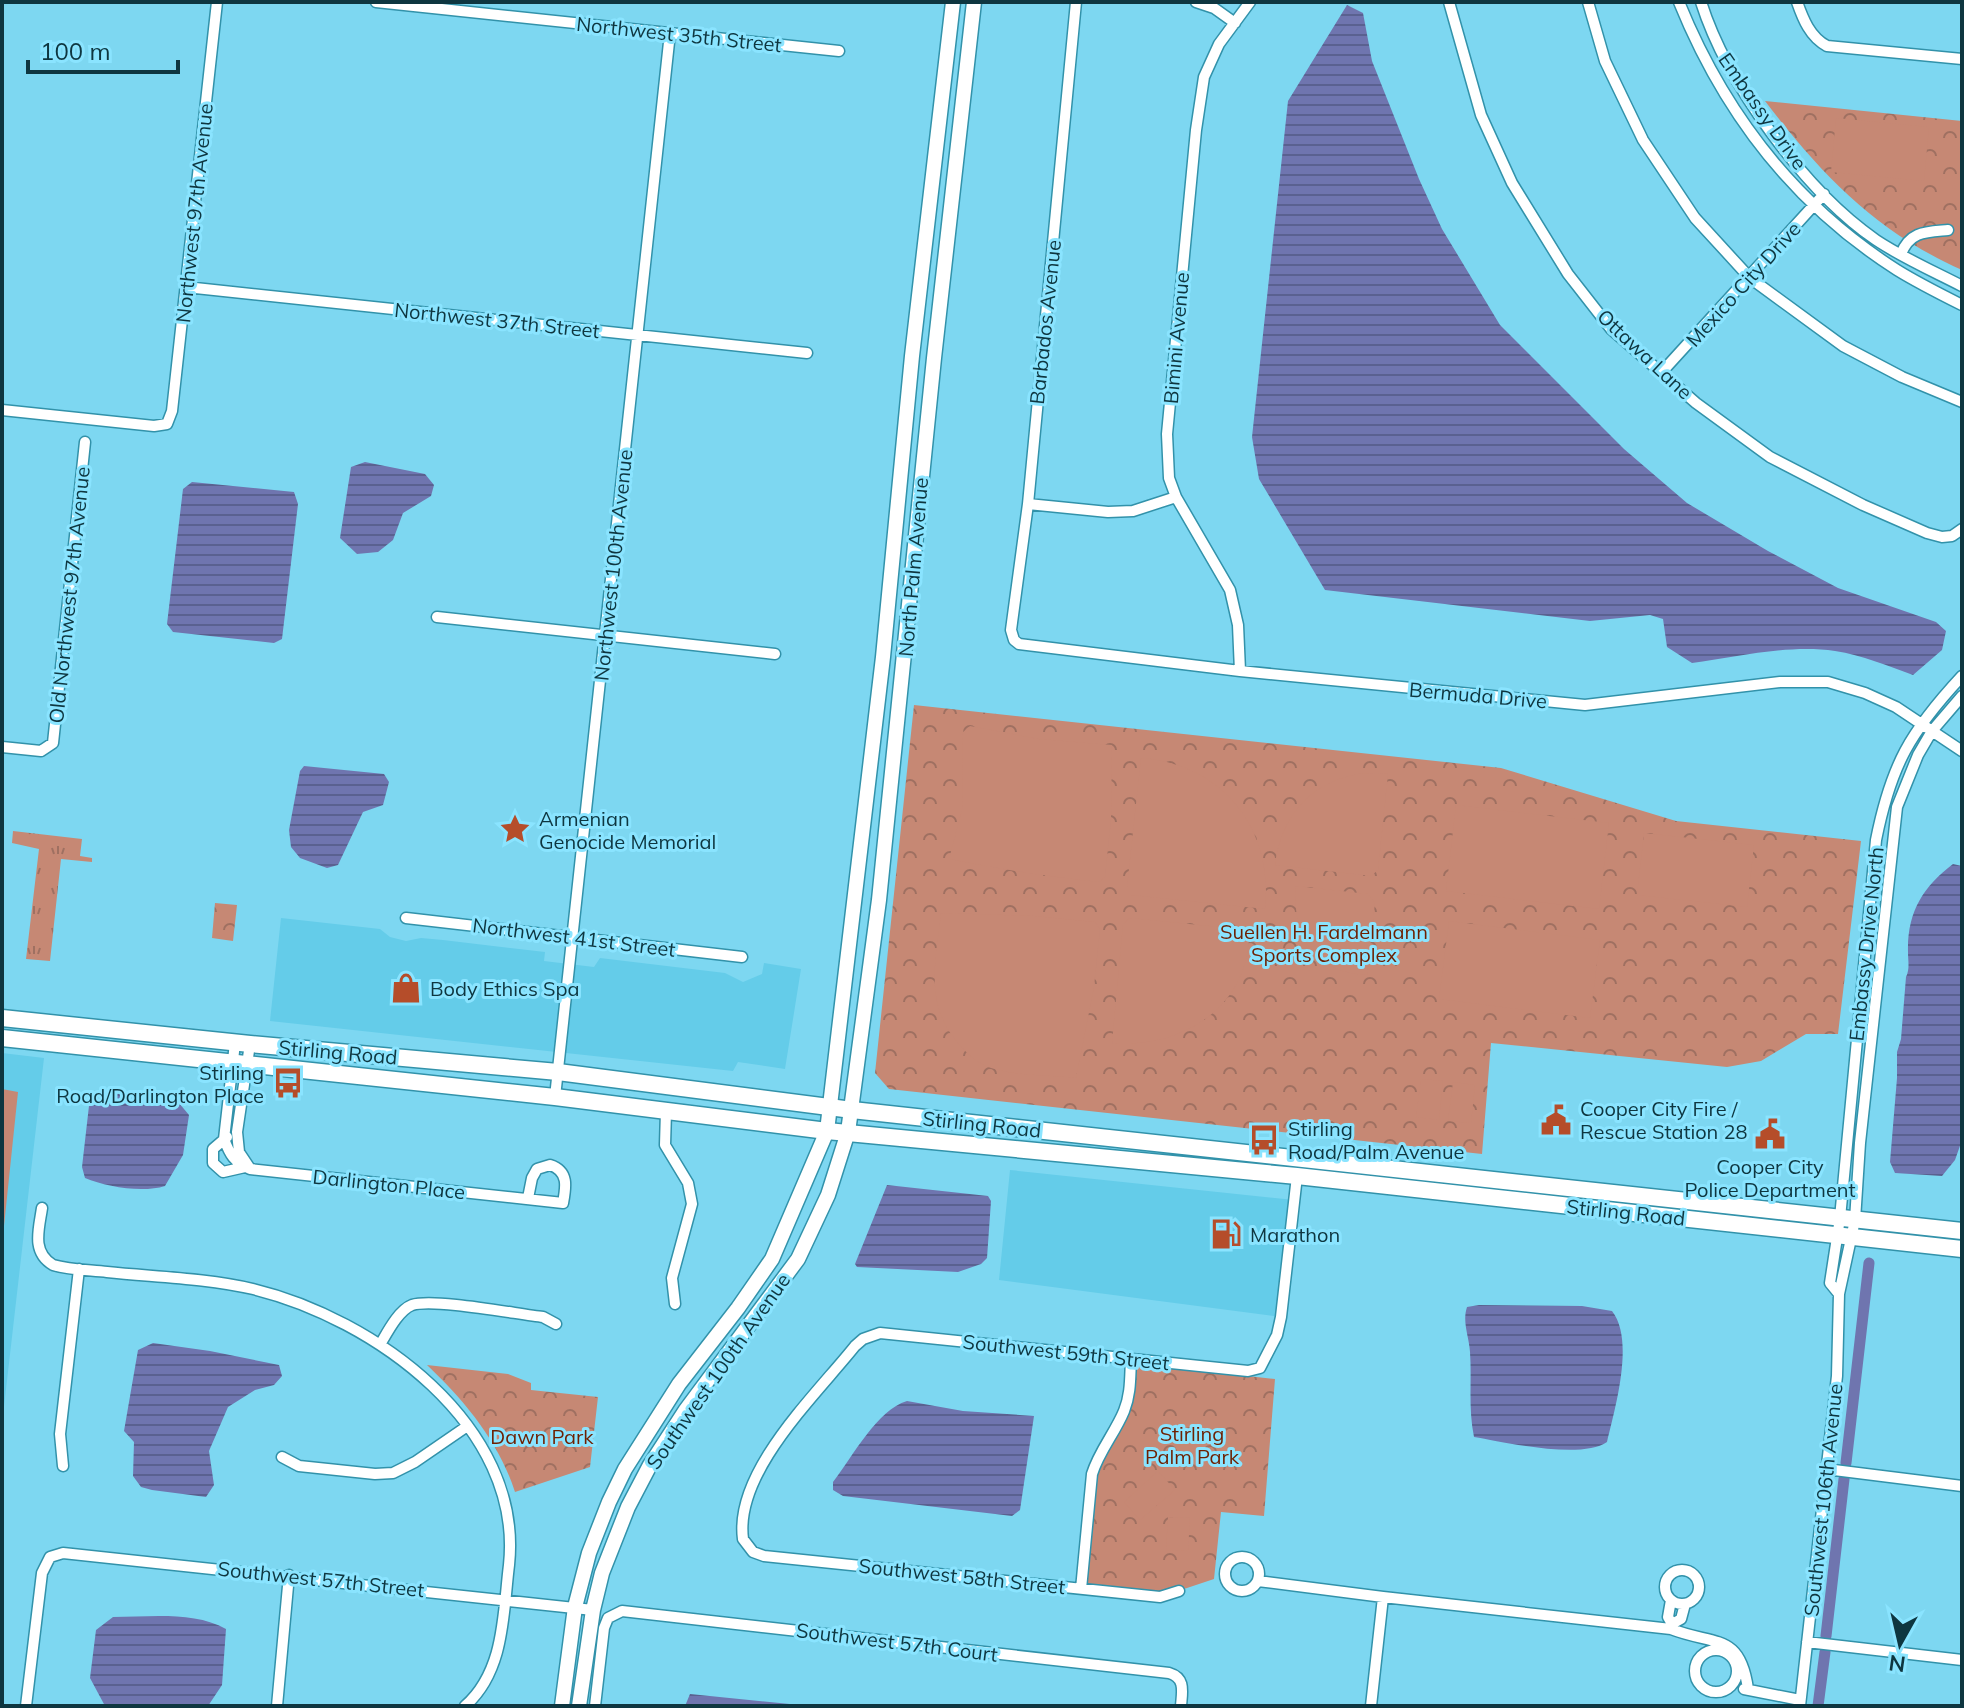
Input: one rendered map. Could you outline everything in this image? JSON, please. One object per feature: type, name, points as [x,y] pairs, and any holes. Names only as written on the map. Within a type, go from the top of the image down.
[{"type":"main road","name":"North Palm Avenue","points":[[827,1131],[883,657],[953,2]]},
{"type":"main road","name":"North Palm Avenue","points":[[848,1132],[892,782],[974,2]]},
{"type":"main road","points":[[902,466],[923,468]]},
{"type":"main road","name":"Stirling Road","points":[[2,1018],[242,1044],[558,1072],[1846,1228],[1962,1249]]},
{"type":"main road","points":[[56,1044],[58,1024]]},
{"type":"main road","name":"Stirling Road","points":[[2,1038],[555,1097],[827,1131],[1846,1228],[1962,1231]]},
{"type":"main road","name":"Southwest 100th Avenue","points":[[562,1706],[575,1607],[595,1536],[625,1469],[679,1384],[772,1259],[827,1131]]},
{"type":"main road","name":"Southwest 100th Avenue","points":[[579,1706],[593,1610],[613,1542],[650,1465],[685,1411],[798,1259],[828,1195],[848,1132]]},
{"type":"street","name":"Northwest 97th Avenue","points":[[2,410],[154,426],[167,424],[172,411],[217,2]]},
{"type":"street","name":"Northwest 35th Street","points":[[376,2],[839,51]]},
{"type":"street","name":"Barbados Avenue","points":[[1014,640],[1011,630],[1028,504],[1076,2]]},
{"type":"street","points":[[1196,2],[1214,8],[1235,23]]},
{"type":"street","name":"Bimini Avenue","points":[[1240,671],[1238,625],[1230,590],[1176,497],[1169,478],[1167,434],[1196,130],[1204,77],[1219,44],[1250,2]]},
{"type":"street","name":"Ottawa Lane","points":[[1449,2],[1481,115],[1512,183],[1576,285],[1611,329],[1661,373],[1770,457],[1876,511],[1934,536],[1952,536],[1962,529]]},
{"type":"street","points":[[1588,2],[1605,61],[1643,140],[1695,218],[1750,278],[1843,346],[1902,377],[1962,402]]},
{"type":"street","name":"Embassy Drive","points":[[1679,2],[1700,52],[1732,108],[1770,161],[1851,238],[1898,271],[1962,305]]},
{"type":"street","name":"Embassy Drive","points":[[1701,2],[1718,47],[1753,105],[1783,148],[1824,194],[1854,222],[1901,254],[1962,286]]},
{"type":"street","points":[[1797,2],[1811,33],[1827,46],[1962,59]]},
{"type":"street","name":"Northwest 100th Avenue","points":[[555,1097],[670,33]]},
{"type":"street","name":"Mexico City Drive","points":[[1661,373],[1824,194]]},
{"type":"street","points":[[1901,254],[1915,233],[1948,230]]},
{"type":"street","name":"Northwest 37th Street","points":[[186,287],[807,353]]},
{"type":"street","name":"Old Northwest 97th Avenue","points":[[2,747],[41,751],[53,743],[85,442]]},
{"type":"street","points":[[1028,504],[1120,512],[1176,497]]},
{"type":"street","points":[[437,617],[775,654]]},
{"type":"street","name":"Bermuda Drive","points":[[1014,640],[1027,647],[1585,705],[1780,682],[1828,682],[1865,693],[1896,707],[1962,751]]},
{"type":"street","name":"Embassy Drive North","points":[[1846,1228],[1876,840],[1890,779],[1921,724],[1962,676]]},
{"type":"street","name":"Embassy Drive North","points":[[1846,1228],[1860,1143],[1897,807],[1918,755],[1932,731],[1962,696]]},
{"type":"street","name":"Northwest 41st Street","points":[[406,918],[742,957]]},
{"type":"street","points":[[242,1044],[242,1102],[237,1132],[239,1152],[248,1168]]},
{"type":"street","points":[[242,1044],[224,1139],[233,1159],[248,1168]]},
{"type":"street","points":[[227,1111],[242,1102]]},
{"type":"street","points":[[666,1111],[665,1145],[688,1183],[692,1204],[672,1278],[675,1304]]},
{"type":"street","points":[[224,1139],[237,1132]]},
{"type":"street","name":"Darlington Place","points":[[224,1139],[213,1149],[213,1163],[216,1168],[231,1172],[248,1168],[563,1203],[566,1185],[563,1174],[550,1165],[537,1169],[533,1173],[528,1198]]},
{"type":"street","name":"Southwest 59th Street","points":[[747,1547],[743,1539],[743,1518],[750,1489],[760,1468],[855,1346],[871,1335],[894,1333],[1248,1371],[1260,1368],[1277,1335],[1281,1317],[1297,1176]]},
{"type":"street","points":[[42,1208],[38,1241],[40,1252],[53,1265],[251,1289],[324,1312],[381,1343],[432,1386],[466,1427],[499,1480],[510,1539],[505,1600],[492,1670],[480,1690],[465,1706]]},
{"type":"street","name":"Southwest 106th Avenue","points":[[1800,1703],[1837,1376],[1839,1294],[1830,1283],[1846,1228]]},
{"type":"street","points":[[63,1466],[60,1434],[79,1269]]},
{"type":"street","points":[[381,1343],[409,1306],[428,1303],[543,1317],[556,1324]]},
{"type":"street","points":[[1081,1589],[1092,1474],[1097,1456],[1126,1407],[1131,1359]]},
{"type":"street","points":[[282,1457],[299,1466],[393,1473],[415,1462],[466,1427]]},
{"type":"street","points":[[1826,1469],[1962,1486]]},
{"type":"street","name":"Southwest 58th Street","points":[[747,1547],[764,1556],[1081,1589],[1160,1597],[1179,1591]]},
{"type":"street","name":"Southwest 57th Street","points":[[26,1706],[42,1573],[50,1557],[71,1553],[593,1610]]},
{"type":"street","points":[[1671,1600],[1685,1604],[1695,1599],[1699,1589],[1697,1578],[1689,1571],[1677,1571],[1668,1577],[1665,1588],[1671,1600],[1668,1617],[1672,1626]]},
{"type":"street","points":[[277,1706],[289,1575]]},
{"type":"street","points":[[1258,1581],[1672,1626],[1688,1635],[1706,1652]]},
{"type":"street","points":[[1371,1706],[1383,1597]]},
{"type":"street","points":[[1672,1626],[1681,1619],[1685,1604]]},
{"type":"street","name":"Southwest 57th Court","points":[[595,1706],[604,1628],[608,1618],[622,1611],[1169,1673],[1179,1678],[1181,1706]]},
{"type":"street","points":[[1688,1635],[1695,1651],[1695,1676],[1702,1688],[1716,1693],[1729,1688],[1748,1689],[1800,1703]]},
{"type":"street","points":[[1688,1635],[1720,1641],[1733,1648],[1745,1669],[1748,1689]]},
{"type":"street","points":[[1807,1642],[1962,1660]]},
{"type":"street","points":[[1696,1662],[1706,1652],[1720,1650],[1732,1657],[1737,1677],[1729,1688]]},
{"type":"street","points":[[1737,1677],[1748,1689]]},
{"type":"shaded area","points":[[1347,5],[1363,13],[1372,61],[1419,179],[1442,229],[1500,325],[1624,449],[1687,503],[1838,588],[1936,622],[1946,631],[1942,650],[1913,675],[1855,655],[1818,649],[1764,652],[1692,663],[1667,647],[1663,619],[1650,615],[1590,621],[1325,590],[1259,479],[1252,437],[1288,101]]},
{"type":"shaded area","points":[[365,462],[425,474],[434,485],[431,496],[403,513],[393,540],[378,552],[357,554],[340,538],[351,467]]},
{"type":"shaded area","points":[[192,482],[294,492],[298,504],[282,639],[274,643],[173,632],[167,624],[183,489]]},
{"type":"shaded area","points":[[304,766],[384,774],[389,782],[383,805],[363,812],[338,865],[327,868],[300,858],[291,847],[289,830],[300,771]]},
{"type":"shaded area","points":[[1953,864],[1962,866],[1961,1143],[1955,1160],[1942,1176],[1895,1173],[1890,1162],[1910,925],[1925,891]]},
{"type":"shaded area","points":[[281,918],[380,929],[390,937],[406,941],[421,938],[545,952],[544,961],[594,967],[600,958],[725,973],[743,982],[762,974],[764,963],[801,969],[785,1069],[738,1062],[733,1071],[270,1021]]},
{"type":"shaded area","points":[[2,1053],[44,1058],[2,1424]]},
{"type":"shaded area","points":[[101,1091],[179,1103],[189,1115],[183,1155],[165,1186],[125,1188],[85,1178],[82,1167],[90,1097]]},
{"type":"shaded area","points":[[1010,1170],[1294,1200],[1281,1317],[999,1280]]},
{"type":"shaded area","points":[[887,1185],[988,1196],[991,1201],[987,1258],[981,1264],[958,1272],[857,1267],[855,1264]]},
{"type":"shaded area","points":[[1582,1306],[1612,1311],[1619,1324],[1623,1356],[1607,1442],[1579,1450],[1561,1450],[1474,1437],[1470,1352],[1465,1318],[1467,1307]]},
{"type":"shaded area","points":[[153,1343],[279,1365],[282,1376],[274,1385],[255,1390],[228,1407],[209,1451],[214,1485],[206,1497],[141,1487],[133,1476],[134,1442],[124,1431],[138,1350]]},
{"type":"shaded area","points":[[907,1401],[963,1411],[1034,1416],[1020,1510],[1012,1516],[843,1496],[833,1490],[833,1482],[876,1424],[896,1406]]},
{"type":"shaded area","points":[[113,1617],[186,1617],[226,1629],[222,1685],[208,1706],[105,1706],[90,1678],[96,1630]]},
{"type":"shaded area","points":[[690,1694],[810,1706],[685,1706]]},
{"type":"green space","points":[[1765,101],[1962,121],[1962,270],[1903,238],[1852,199],[1829,177]]},
{"type":"green space","points":[[1836,118],[1929,127],[1924,181],[1831,172]]},
{"type":"green space","name":"Suellen H. Fardelmann Sports Complex","points":[[914,705],[1501,768],[1676,821],[1861,841],[1838,1034],[1806,1034],[1761,1061],[1727,1067],[1491,1043],[1482,1154],[889,1089],[875,1073]]},
{"type":"green space","points":[[970,726],[1039,739],[1112,745],[1111,819],[1105,877],[1099,882],[1080,880],[949,859],[962,810],[963,732]]},
{"type":"green space","points":[[1141,758],[1170,763],[1196,773],[1218,787],[1237,805],[1251,827],[1261,852],[1266,880],[1265,909],[1131,895],[1127,887]]},
{"type":"green space","points":[[1365,773],[1388,774],[1378,870],[1371,876],[1275,865],[1284,830],[1303,802],[1330,783]]},
{"type":"green space","points":[[1456,805],[1609,823],[1599,909],[1446,891]]},
{"type":"green space","points":[[13,831],[82,839],[80,856],[92,858],[92,862],[61,859],[50,961],[26,959],[39,849],[12,843]]},
{"type":"green space","points":[[1644,833],[1754,845],[1747,907],[1637,895]]},
{"type":"green space","points":[[1296,886],[1368,894],[1375,903],[1367,975],[1348,973],[1333,967],[1310,948],[1302,936],[1298,921]]},
{"type":"green space","points":[[215,903],[237,905],[233,941],[212,938]]},
{"type":"green space","points":[[941,913],[1035,916],[1095,922],[1100,929],[1094,987],[1076,1078],[991,1068],[972,1057],[957,1042],[940,1012],[936,996],[935,964]]},
{"type":"green space","points":[[1130,918],[1249,930],[1247,957],[1238,981],[1225,1001],[1207,1018],[1163,1039],[1112,1043],[1123,924]]},
{"type":"green space","points":[[1449,921],[1600,940],[1590,1018],[1439,999]]},
{"type":"green space","points":[[1421,1079],[1443,1081],[1439,1120],[1416,1117]]},
{"type":"green space","points":[[1453,1082],[1475,1085],[1471,1123],[1448,1121]]},
{"type":"green space","points":[[2,1089],[18,1092],[2,1245]]},
{"type":"green space","name":"Stirling Palm Park","points":[[1131,1363],[1275,1379],[1264,1516],[1221,1512],[1214,1579],[1160,1597],[1081,1589],[1094,1466],[1123,1415]]},
{"type":"green space","name":"Dawn Park","points":[[427,1365],[508,1374],[531,1383],[531,1390],[598,1397],[590,1467],[515,1492],[500,1456],[479,1423]]},
{"type":"green space","points":[[1158,1471],[1175,1490],[1140,1520],[1124,1502]]},
{"type":"green space","points":[[1168,1517],[1190,1518],[1188,1551],[1166,1550]]},
{"type":"waterway","points":[[1846,1463],[1869,1263]]},
{"type":"waterway","points":[[1826,1636],[1844,1479]]},
{"type":"waterway","points":[[1818,1706],[1825,1652]]},
{"type":"place","name":"Armenian Genocide Memorial","points":[[515,829]]},
{"type":"place","name":"Body Ethics Spa","points":[[406,988]]},
{"type":"place","name":"Stirling Road/Darlington Place","points":[[288,1083]]},
{"type":"place","name":"Cooper City Fire / Rescue Station 28","points":[[1556,1120]]},
{"type":"place","name":"Cooper City Police Department","points":[[1770,1134]]},
{"type":"place","name":"Stirling Road/Palm Avenue","points":[[1264,1140]]},
{"type":"place","name":"Marathon","points":[[1226,1234]]}]
